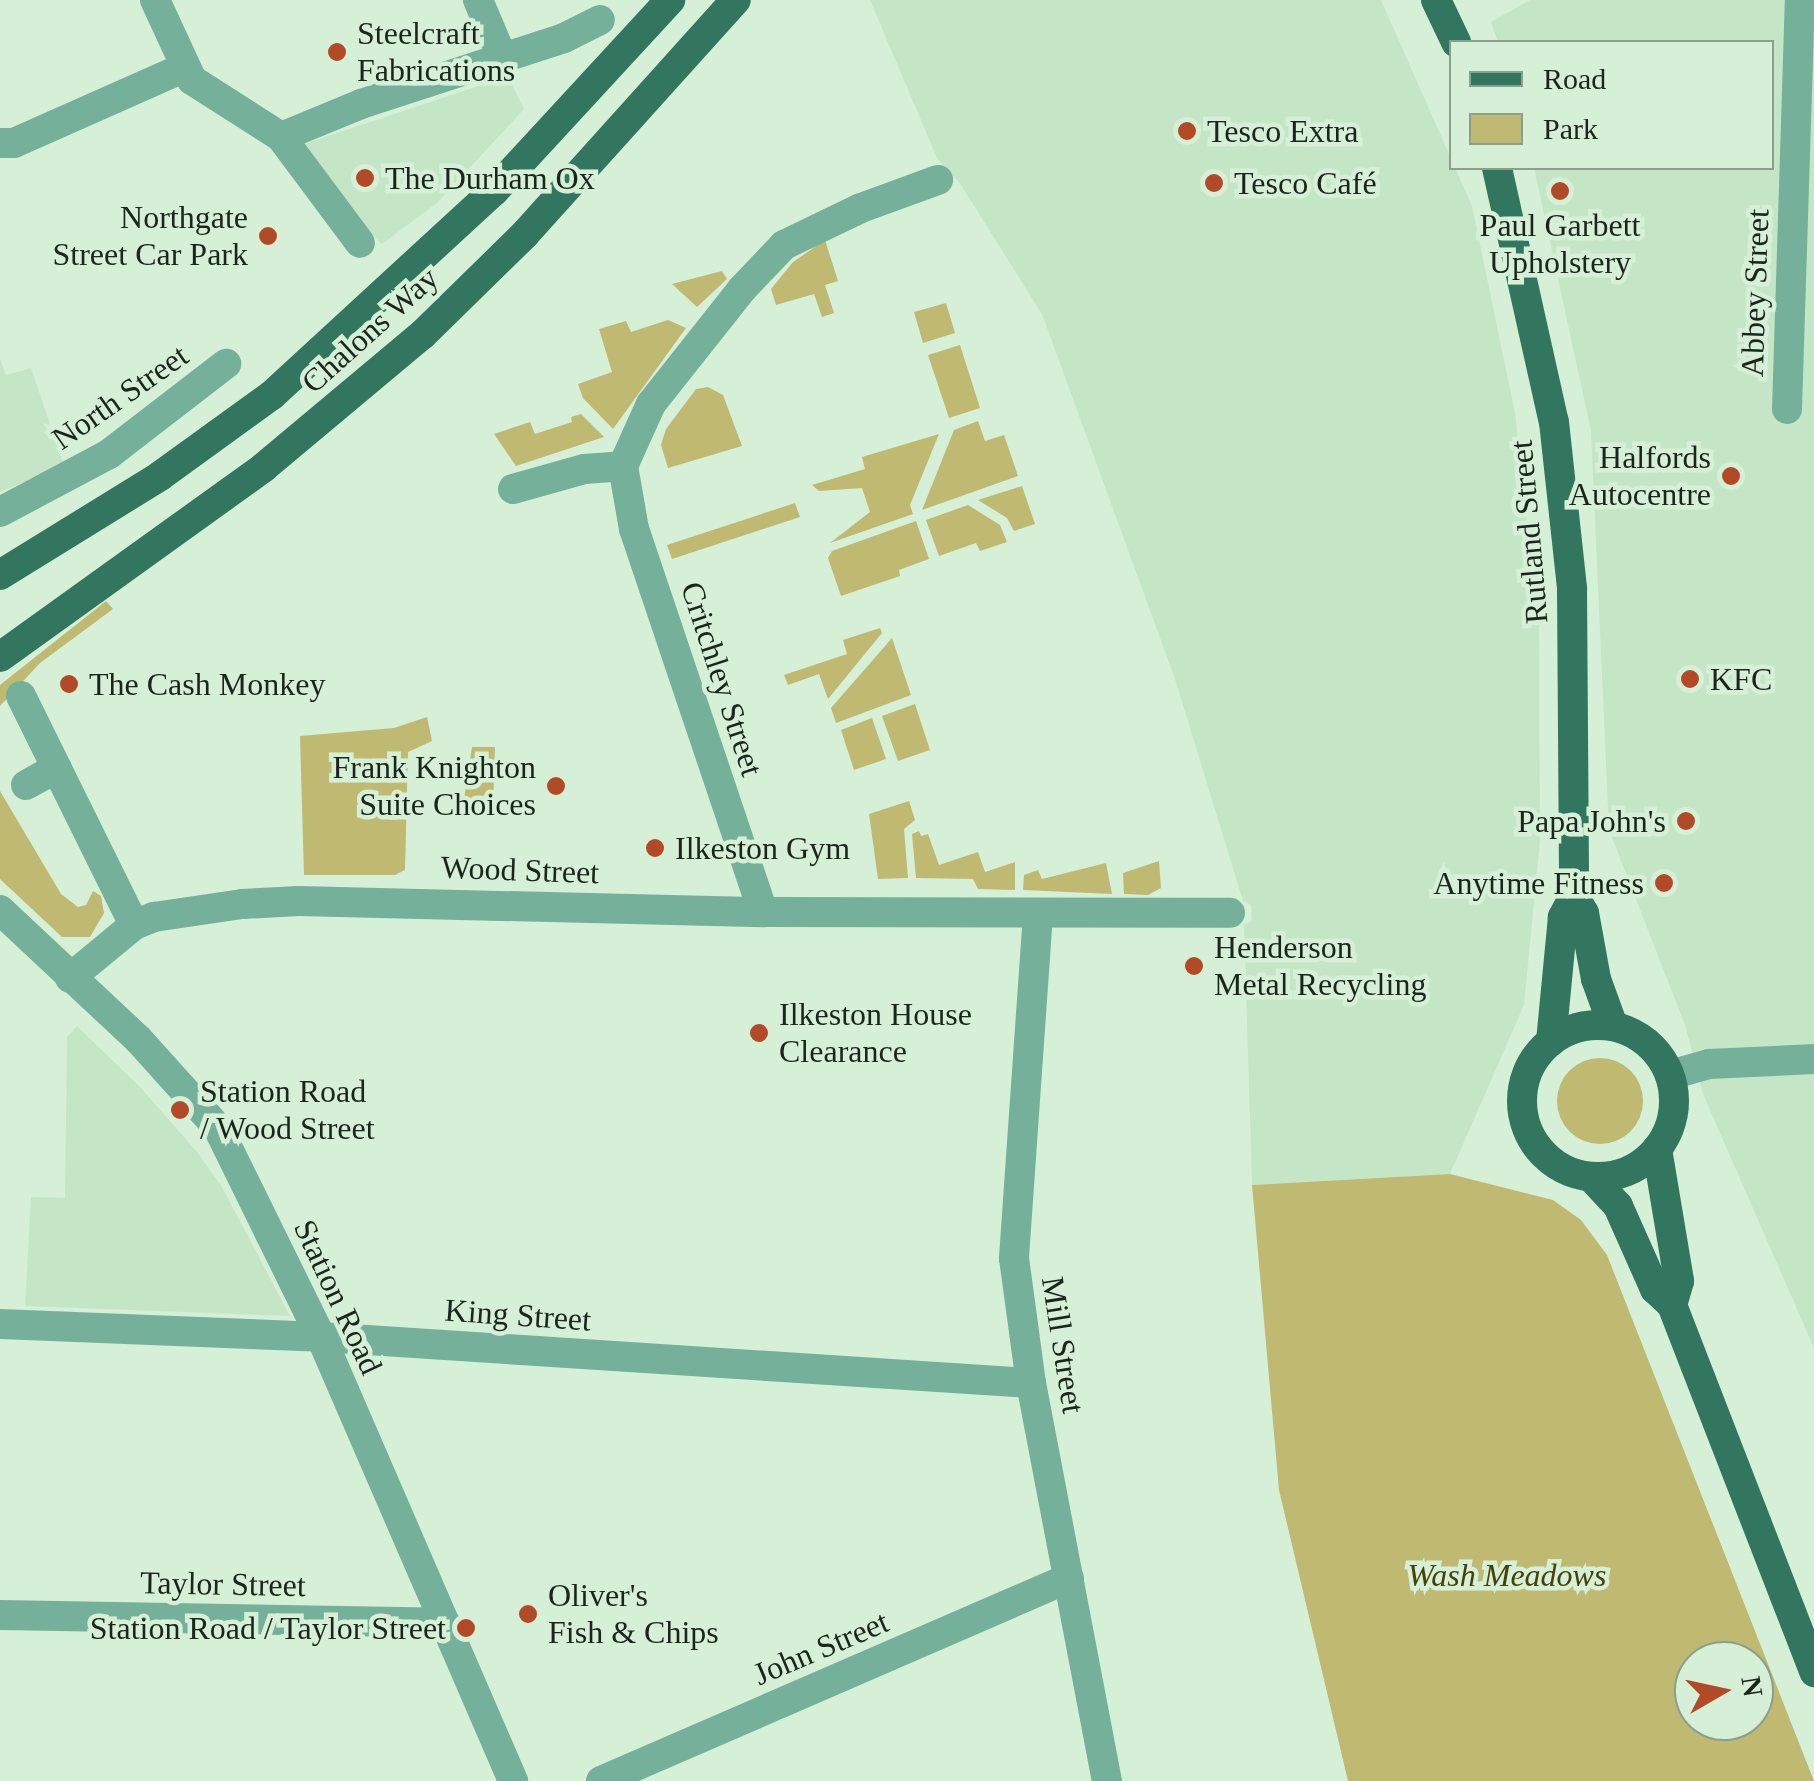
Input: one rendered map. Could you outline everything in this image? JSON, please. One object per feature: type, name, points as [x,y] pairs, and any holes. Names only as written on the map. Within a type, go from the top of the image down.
[{"type":"main road","name":"Chalons Way","points":[[0,574],[160,476],[272,395],[494,191],[670,0]]},
{"type":"main road","name":"Chalons Way","points":[[0,657],[264,467],[422,334],[525,234],[736,0]]},
{"type":"main road","points":[[1436,0],[1455,40]]},
{"type":"main road","name":"Rutland Street","points":[[1498,170],[1541,348],[1564,508],[1576,698],[1574,896],[1563,918],[1551,1041]]},
{"type":"main road","name":"Rutland Street","points":[[1574,896],[1584,914],[1596,979],[1613,1026]]},
{"type":"main road","points":[[1590,1026],[1613,1026],[1647,1043],[1670,1075],[1674,1101],[1670,1126],[1658,1149],[1640,1166],[1616,1176],[1592,1178],[1566,1171],[1544,1156],[1526,1124],[1523,1087],[1529,1069],[1551,1041],[1590,1026]]},
{"type":"main road","points":[[1658,1149],[1680,1281],[1672,1304]]},
{"type":"main road","points":[[1592,1178],[1618,1206],[1655,1289],[1672,1304],[1814,1672]]},
{"type":"street","points":[[155,0],[184,68],[211,96],[281,137],[360,243]]},
{"type":"street","points":[[478,0],[503,59]]},
{"type":"street","name":"Abbey Street","points":[[1789,408],[1800,0]]},
{"type":"street","points":[[281,137],[361,104],[503,59],[600,20]]},
{"type":"street","points":[[0,144],[14,143],[184,68]]},
{"type":"street","points":[[513,489],[584,469],[623,466],[651,404],[697,343],[784,246],[861,208],[938,180]]},
{"type":"street","name":"North Street","points":[[0,512],[109,454],[226,364]]},
{"type":"street","name":"Critchley Street","points":[[623,466],[634,529],[763,912]]},
{"type":"street","points":[[21,696],[134,925]]},
{"type":"street","points":[[26,785],[58,768]]},
{"type":"street","name":"Wood Street","points":[[70,978],[134,925],[187,911],[299,901],[763,912],[1230,912]]},
{"type":"street","name":"Station Road","points":[[0,910],[138,1039],[218,1128],[321,1338],[512,1781]]},
{"type":"street","name":"Mill Street","points":[[1038,914],[1014,1238],[1031,1383],[1107,1781]]},
{"type":"street","points":[[1670,1075],[1731,1061],[1814,1059]]},
{"type":"street","name":"King Street","points":[[0,1324],[321,1338],[1031,1383]]},
{"type":"street","name":"John Street","points":[[601,1781],[1068,1578]]},
{"type":"street","name":"Taylor Street","points":[[0,1615],[444,1622]]},
{"type":"shaded area","points":[[870,0],[1381,0],[1449,154],[1449,170],[1456,170],[1472,206],[1515,413],[1539,629],[1540,841],[1524,1005],[1450,1174],[1252,1185],[1244,925],[1252,921],[1251,905],[1243,901],[1175,679],[1042,314],[959,182],[937,158]]},
{"type":"shaded area","points":[[1530,0],[1814,0],[1814,1348],[1703,1094],[1685,1025],[1609,830],[1591,431],[1534,170],[1774,170],[1774,40],[1497,40],[1491,22]]},
{"type":"shaded area","points":[[508,76],[524,109],[437,203],[382,244],[361,225],[304,144]]},
{"type":"shaded area","points":[[0,359],[6,375],[31,368],[64,465],[0,492]]},
{"type":"shaded area","points":[[77,1026],[140,1087],[198,1153],[222,1187],[290,1316],[25,1306],[31,1197],[65,1198],[67,1037]]},
{"type":"green space","points":[[825,240],[838,281],[825,285],[834,313],[822,317],[814,294],[776,305],[771,289],[793,262]]},
{"type":"green space","points":[[722,271],[727,279],[697,307],[672,284]]},
{"type":"green space","points":[[946,303],[955,333],[923,343],[914,312]]},
{"type":"green space","points":[[668,320],[686,328],[613,429],[583,398],[578,384],[612,372],[599,329],[626,321],[631,332]]},
{"type":"green space","points":[[960,345],[980,408],[949,418],[928,355]]},
{"type":"green space","points":[[708,387],[723,395],[742,446],[668,468],[661,445],[666,429],[696,389]]},
{"type":"green space","points":[[581,414],[604,437],[516,466],[494,434],[530,422],[535,434],[572,422],[571,417]]},
{"type":"green space","points":[[978,421],[985,441],[1004,435],[1018,476],[922,510],[954,430]]},
{"type":"green space","points":[[939,434],[910,505],[913,514],[830,543],[870,512],[862,488],[819,491],[812,485],[865,469],[862,457]]},
{"type":"green space","points":[[1022,486],[1035,524],[1014,531],[1007,518],[978,500]]},
{"type":"green space","points":[[795,503],[800,517],[672,559],[667,545]]},
{"type":"green space","points":[[968,505],[1000,525],[1007,542],[980,551],[976,543],[939,556],[926,520]]},
{"type":"green space","points":[[916,521],[929,559],[899,570],[900,576],[841,596],[828,558],[832,551]]},
{"type":"green space","points":[[106,601],[113,609],[40,663],[0,706],[0,685]]},
{"type":"green space","points":[[880,628],[882,633],[828,699],[819,674],[788,685],[784,675],[847,654],[843,640]]},
{"type":"green space","points":[[892,638],[911,695],[836,723],[831,708]]},
{"type":"green space","points":[[915,704],[930,750],[898,761],[882,716]]},
{"type":"green space","points":[[427,717],[432,741],[408,752],[405,870],[395,875],[304,875],[300,736],[394,728]]},
{"type":"green space","points":[[872,718],[886,759],[854,770],[841,730]]},
{"type":"green space","points":[[472,747],[495,747],[493,808],[463,806]]},
{"type":"green space","points":[[0,791],[61,894],[78,907],[86,905],[93,891],[101,896],[104,913],[90,937],[62,937],[0,879]]},
{"type":"green space","points":[[909,801],[915,820],[904,829],[908,878],[878,879],[869,814]]},
{"type":"green space","points":[[919,831],[921,836],[928,834],[939,865],[978,852],[985,872],[1015,862],[1015,890],[978,889],[973,879],[916,878],[912,834]]},
{"type":"green space","points":[[1159,861],[1161,888],[1148,895],[1124,894],[1123,873]]},
{"type":"green space","points":[[1106,863],[1112,894],[1023,890],[1024,875],[1038,870],[1042,879]]},
{"type":"green space","points":[[1600,1058],[1624,1065],[1636,1077],[1643,1101],[1636,1125],[1624,1137],[1600,1144],[1576,1137],[1564,1125],[1557,1101],[1564,1077],[1576,1065]]},
{"type":"green space","name":"Wash Meadows","points":[[1450,1174],[1553,1200],[1581,1220],[1607,1255],[1759,1641],[1674,1641],[1674,1741],[1774,1741],[1774,1679],[1814,1781],[1348,1781],[1279,1490],[1252,1185]]},
{"type":"place","name":"Steelcraft Fabrications","points":[[337,52]]},
{"type":"place","name":"Tesco Extra","points":[[1187,131]]},
{"type":"place","name":"The Durham Ox","points":[[365,178]]},
{"type":"place","name":"Tesco Café","points":[[1214,183]]},
{"type":"place","name":"Paul Garbett Upholstery","points":[[1560,191]]},
{"type":"place","name":"Northgate Street Car Park","points":[[268,236]]},
{"type":"place","name":"Halfords Autocentre","points":[[1731,476]]},
{"type":"place","name":"KFC","points":[[1690,679]]},
{"type":"place","name":"The Cash Monkey","points":[[69,684]]},
{"type":"place","name":"Frank Knighton Suite Choices","points":[[556,786]]},
{"type":"place","name":"Papa John's","points":[[1686,821]]},
{"type":"place","name":"Ilkeston Gym","points":[[655,848]]},
{"type":"place","name":"Anytime Fitness","points":[[1664,883]]},
{"type":"place","name":"Henderson Metal Recycling","points":[[1194,966]]},
{"type":"place","name":"Ilkeston House Clearance","points":[[759,1033]]},
{"type":"place","name":"Station Road / Wood Street","points":[[180,1110]]},
{"type":"place","name":"Oliver's Fish & Chips","points":[[528,1614]]},
{"type":"place","name":"Station Road / Taylor Street","points":[[466,1628]]}]
